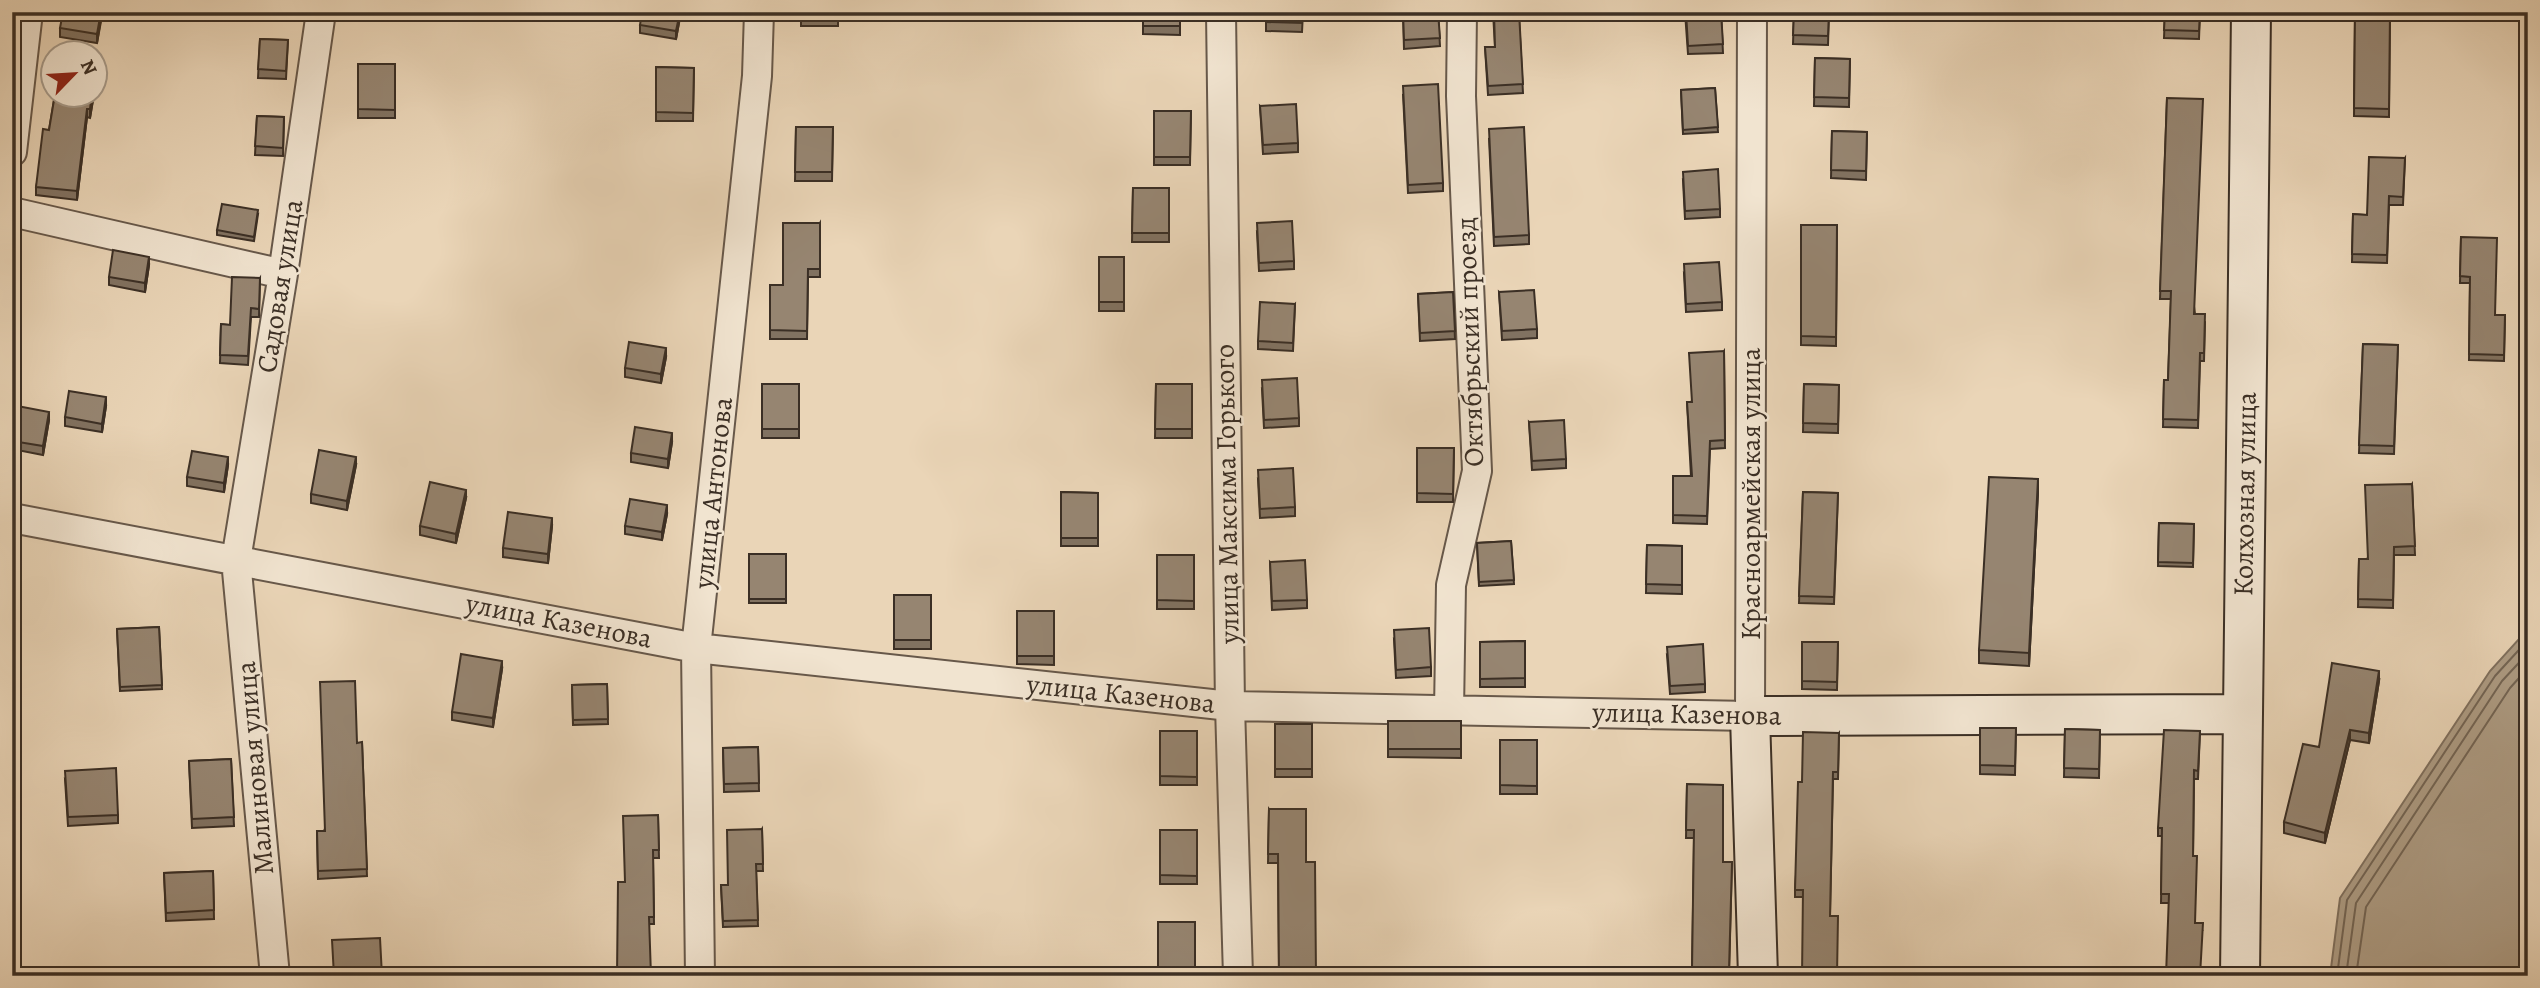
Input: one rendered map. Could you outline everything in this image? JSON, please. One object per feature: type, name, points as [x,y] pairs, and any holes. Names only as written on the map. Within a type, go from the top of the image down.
[{"type":"street","points":[[12,152],[28,12]]},
{"type":"street","name":"Садовая улица","points":[[236,559],[283,274],[321,12]]},
{"type":"street","name":"улица Антонова","points":[[700,976],[696,648],[757,76],[759,12]]},
{"type":"street","name":"улица Максима Горького","points":[[1221,12],[1230,706],[1238,976]]},
{"type":"street","name":"Октябрьский проезд","points":[[1449,711],[1451,585],[1478,471],[1461,96],[1462,12]]},
{"type":"street","name":"Красноармейская улица","points":[[1752,12],[1750,716],[1758,976]]},
{"type":"street","name":"Колхозная улица","points":[[2240,976],[2251,12]]},
{"type":"street","points":[[12,212],[283,274]]},
{"type":"street","name":"улица Казенова","points":[[12,518],[696,648],[1230,706],[1750,716],[2243,714]]},
{"type":"street","name":"Малиновая улица","points":[[236,559],[275,976]]},
{"type":"water","points":[[2528,629],[2528,976],[2330,976],[2340,898],[2490,671]]},
{"type":"building","points":[[63,12],[101,12],[97,34],[60,28]]},
{"type":"building","points":[[642,12],[680,12],[676,31],[640,25]]},
{"type":"building","points":[[801,12],[838,12],[838,17],[801,17]]},
{"type":"building","points":[[1143,12],[1180,12],[1180,26],[1143,26]]},
{"type":"building","points":[[1266,12],[1302,12],[1302,23],[1266,22]]},
{"type":"building","points":[[1403,12],[1438,12],[1440,38],[1404,40]]},
{"type":"building","points":[[1494,12],[1519,12],[1523,84],[1488,86],[1485,47],[1495,47]]},
{"type":"building","points":[[1686,12],[1721,12],[1723,44],[1688,46]]},
{"type":"building","points":[[1794,12],[1829,12],[1828,36],[1793,35]]},
{"type":"building","points":[[2165,12],[2200,12],[2199,31],[2164,30]]},
{"type":"building","points":[[2355,12],[2390,12],[2389,109],[2354,108]]},
{"type":"building","points":[[260,39],[288,40],[286,71],[258,69]]},
{"type":"building","points":[[1815,58],[1850,59],[1849,98],[1814,97]]},
{"type":"building","points":[[358,64],[395,64],[395,110],[358,109]]},
{"type":"building","points":[[656,67],[694,68],[693,113],[656,112]]},
{"type":"building","points":[[1438,84],[1443,183],[1408,185],[1403,86]]},
{"type":"building","points":[[1715,88],[1718,127],[1683,130],[1681,90]]},
{"type":"building","points":[[2167,98],[2203,99],[2194,314],[2205,314],[2204,353],[2200,353],[2198,420],[2163,419],[2164,380],[2168,380],[2171,291],[2160,291]]},
{"type":"building","points":[[1296,104],[1298,143],[1263,145],[1260,106]]},
{"type":"building","points":[[53,108],[90,108],[87,109],[77,191],[36,187],[43,129],[49,130]]},
{"type":"building","points":[[1154,111],[1191,111],[1190,157],[1154,157]]},
{"type":"building","points":[[257,116],[284,117],[283,148],[255,146]]},
{"type":"building","points":[[796,127],[833,127],[832,172],[795,172]]},
{"type":"building","points":[[1524,127],[1529,235],[1494,237],[1489,129]]},
{"type":"building","points":[[1832,131],[1867,132],[1866,171],[1831,170]]},
{"type":"building","points":[[2369,157],[2405,158],[2403,197],[2389,196],[2387,255],[2352,254],[2353,214],[2367,215]]},
{"type":"building","points":[[1718,169],[1720,209],[1685,211],[1683,172]]},
{"type":"building","points":[[1133,188],[1169,188],[1169,233],[1132,233]]},
{"type":"building","points":[[222,204],[258,210],[254,237],[217,230]]},
{"type":"building","points":[[1292,221],[1294,261],[1259,263],[1257,223]]},
{"type":"building","points":[[783,223],[820,223],[820,269],[808,269],[807,331],[770,330],[770,285],[783,285]]},
{"type":"building","points":[[1801,225],[1837,225],[1836,337],[1801,336]]},
{"type":"building","points":[[2461,237],[2497,238],[2495,315],[2505,315],[2504,355],[2469,354],[2470,277],[2460,276]]},
{"type":"building","points":[[113,250],[149,257],[145,283],[109,277]]},
{"type":"building","points":[[1099,257],[1124,257],[1124,302],[1099,302]]},
{"type":"building","points":[[1719,262],[1722,302],[1686,304],[1684,264]]},
{"type":"building","points":[[232,277],[260,278],[259,309],[251,308],[248,356],[220,355],[221,324],[230,325]]},
{"type":"building","points":[[1534,290],[1537,329],[1502,331],[1499,292]]},
{"type":"building","points":[[1453,292],[1455,331],[1420,333],[1418,294]]},
{"type":"building","points":[[1260,302],[1295,304],[1293,343],[1258,341]]},
{"type":"building","points":[[629,342],[666,348],[661,374],[625,368]]},
{"type":"building","points":[[2363,344],[2398,345],[2394,446],[2359,445]]},
{"type":"building","points":[[1724,351],[1725,440],[1710,441],[1707,516],[1673,515],[1673,476],[1692,476],[1687,402],[1692,402],[1689,353]]},
{"type":"building","points":[[1297,378],[1299,418],[1264,420],[1262,380]]},
{"type":"building","points":[[762,384],[799,384],[799,429],[762,429]]},
{"type":"building","points":[[1156,384],[1192,384],[1192,429],[1155,429]]},
{"type":"building","points":[[1804,384],[1839,385],[1838,424],[1803,423]]},
{"type":"building","points":[[69,391],[106,397],[102,424],[65,417]]},
{"type":"building","points":[[12,405],[49,412],[43,446],[12,441]]},
{"type":"building","points":[[1564,420],[1566,459],[1532,461],[1529,422]]},
{"type":"building","points":[[635,427],[672,433],[668,459],[631,453]]},
{"type":"building","points":[[1417,448],[1454,448],[1453,494],[1417,493]]},
{"type":"building","points":[[319,450],[356,457],[347,501],[311,494]]},
{"type":"building","points":[[192,451],[228,457],[224,483],[187,477]]},
{"type":"building","points":[[1293,468],[1295,507],[1260,509],[1258,470]]},
{"type":"building","points":[[1989,477],[2038,479],[2029,653],[1979,650]]},
{"type":"building","points":[[430,482],[466,490],[456,534],[420,526]]},
{"type":"building","points":[[2412,484],[2415,546],[2394,547],[2393,600],[2358,599],[2359,559],[2368,559],[2365,485]]},
{"type":"building","points":[[1061,492],[1098,493],[1098,538],[1061,538]]},
{"type":"building","points":[[1803,492],[1838,493],[1834,597],[1799,596]]},
{"type":"building","points":[[630,499],[667,505],[662,532],[625,526]]},
{"type":"building","points":[[508,512],[552,518],[548,554],[503,548]]},
{"type":"building","points":[[2159,523],[2194,524],[2193,563],[2158,562]]},
{"type":"building","points":[[1511,541],[1514,580],[1479,582],[1477,543]]},
{"type":"building","points":[[1647,545],[1682,546],[1682,585],[1646,584]]},
{"type":"building","points":[[749,554],[786,554],[786,599],[749,599]]},
{"type":"building","points":[[1157,555],[1194,555],[1194,601],[1157,600]]},
{"type":"building","points":[[1305,560],[1307,600],[1272,601],[1270,562]]},
{"type":"building","points":[[894,595],[931,595],[931,640],[894,640]]},
{"type":"building","points":[[1017,611],[1054,611],[1054,656],[1017,656]]},
{"type":"building","points":[[159,627],[162,685],[120,687],[117,629]]},
{"type":"building","points":[[1429,628],[1431,667],[1396,670],[1394,630]]},
{"type":"building","points":[[1525,641],[1525,678],[1480,679],[1480,642]]},
{"type":"building","points":[[1802,642],[1838,642],[1837,682],[1802,681]]},
{"type":"building","points":[[1703,644],[1705,684],[1670,686],[1667,647]]},
{"type":"building","points":[[461,654],[502,661],[493,718],[452,712]]},
{"type":"building","points":[[2332,663],[2379,671],[2369,733],[2350,730],[2325,833],[2284,822],[2303,744],[2319,747]]},
{"type":"building","points":[[355,681],[357,743],[362,742],[367,869],[318,871],[317,831],[325,831],[320,682]]},
{"type":"building","points":[[607,684],[608,719],[573,720],[572,685]]},
{"type":"building","points":[[1388,721],[1461,721],[1461,749],[1388,749]]},
{"type":"building","points":[[1275,724],[1312,724],[1312,769],[1275,769]]},
{"type":"building","points":[[1980,728],[2016,728],[2015,766],[1980,765]]},
{"type":"building","points":[[2065,729],[2100,730],[2099,769],[2064,768]]},
{"type":"building","points":[[2164,730],[2200,731],[2198,771],[2194,770],[2193,856],[2197,856],[2195,923],[2203,923],[2200,976],[2166,976],[2169,894],[2161,894],[2162,828],[2158,828]]},
{"type":"building","points":[[1160,731],[1197,731],[1197,777],[1160,776]]},
{"type":"building","points":[[1803,732],[1839,733],[1838,772],[1833,772],[1830,916],[1838,916],[1837,976],[1802,976],[1803,890],[1795,890],[1798,782],[1802,782]]},
{"type":"building","points":[[1500,740],[1537,740],[1537,786],[1500,785]]},
{"type":"building","points":[[758,747],[759,783],[724,784],[723,748]]},
{"type":"building","points":[[231,759],[234,817],[192,819],[189,761]]},
{"type":"building","points":[[116,768],[118,815],[68,817],[65,771]]},
{"type":"building","points":[[1687,784],[1723,785],[1723,862],[1732,862],[1729,970],[1692,969],[1694,830],[1686,830]]},
{"type":"building","points":[[1269,809],[1306,809],[1306,862],[1315,862],[1316,976],[1279,973],[1278,854],[1268,854]]},
{"type":"building","points":[[658,815],[659,850],[653,850],[654,917],[649,917],[651,976],[617,976],[618,882],[625,882],[623,816]]},
{"type":"building","points":[[762,829],[763,864],[756,864],[758,920],[723,921],[721,885],[728,885],[727,830]]},
{"type":"building","points":[[1160,830],[1197,830],[1197,876],[1160,875]]},
{"type":"building","points":[[213,871],[214,910],[166,913],[164,873]]},
{"type":"building","points":[[1158,922],[1195,922],[1195,967],[1158,967]]},
{"type":"building","points":[[380,938],[382,976],[334,976],[332,940]]},
{"type":"building","points":[[216,967],[216,976],[173,976],[172,969]]}]
